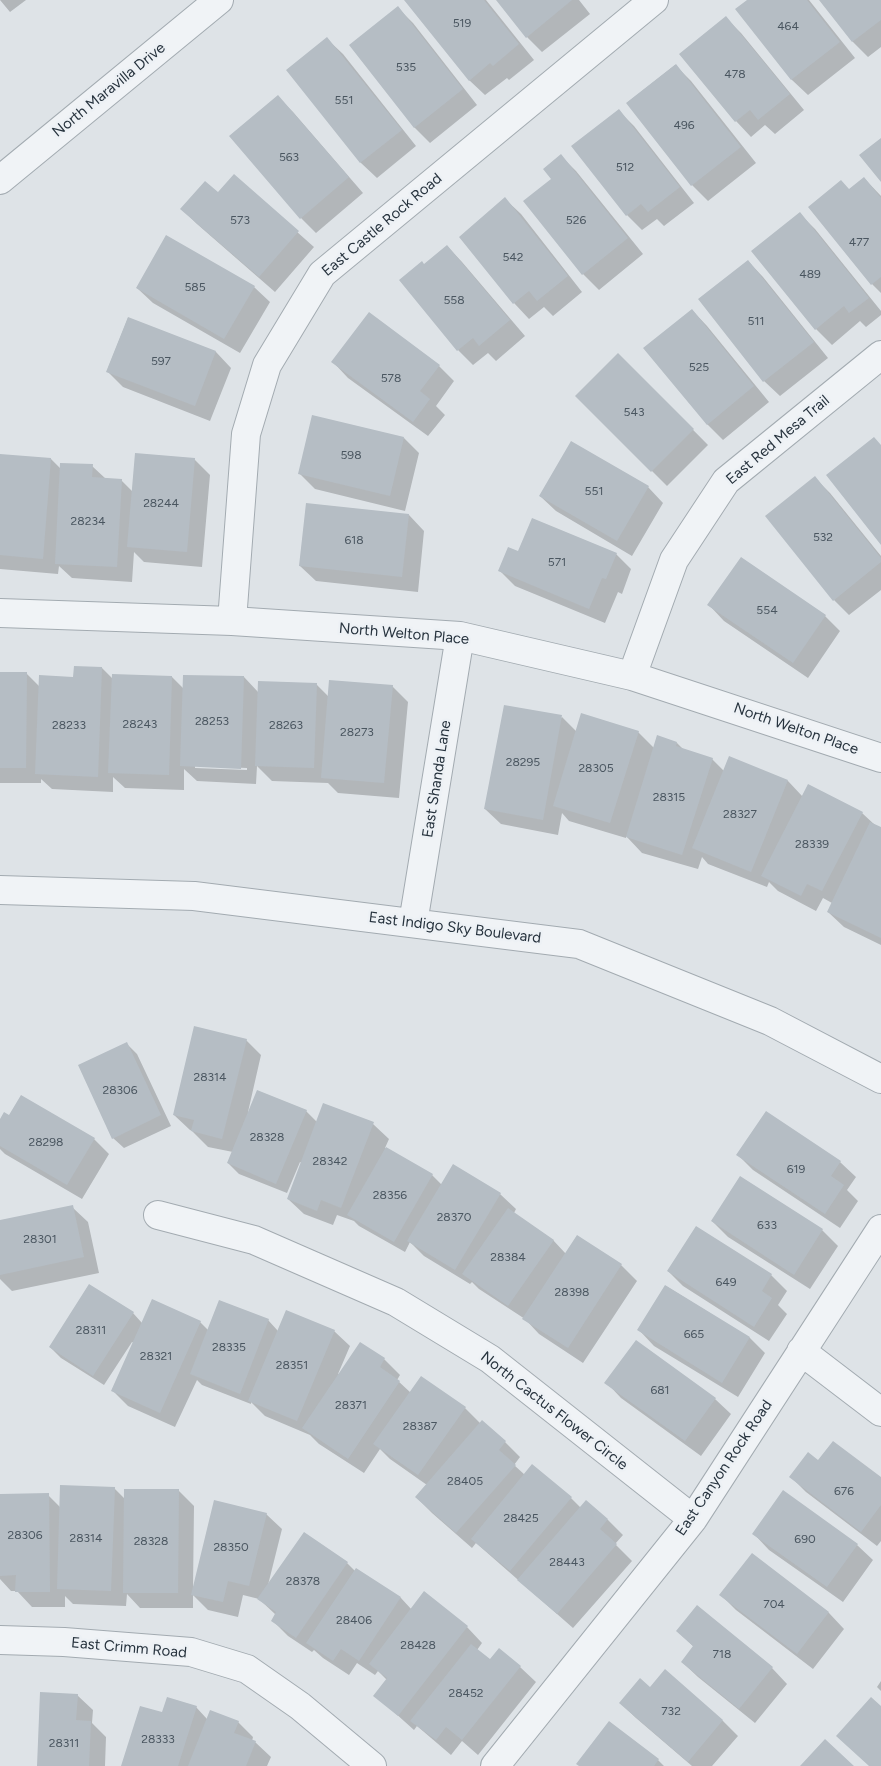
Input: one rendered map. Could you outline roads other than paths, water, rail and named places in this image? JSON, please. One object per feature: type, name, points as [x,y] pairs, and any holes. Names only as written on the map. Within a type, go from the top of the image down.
[{"type":"street","name":"North Maravilla Drive","points":[[0,180],[218,0]]},
{"type":"street","name":"East Castle Rock Road","points":[[232,621],[246,434],[267,366],[322,274],[654,0]]},
{"type":"street","name":"East Red Mesa Trail","points":[[632,676],[674,560],[726,481],[881,355]]},
{"type":"street","name":"North Welton Place","points":[[0,613],[232,621],[460,636],[632,676],[881,758]]},
{"type":"street","name":"East Shanda Lane","points":[[413,923],[460,636]]},
{"type":"street","name":"East Indigo Sky Boulevard","points":[[0,890],[194,896],[579,944],[770,1021],[881,1079]]},
{"type":"street","name":"North Cactus Flower Circle","points":[[158,1215],[254,1240],[396,1302],[490,1359],[693,1519]]},
{"type":"street","name":"East Canyon Rock Road","points":[[495,1766],[693,1519],[881,1229]]},
{"type":"street","points":[[801,1351],[881,1412]]},
{"type":"street","name":"East Crimm Road","points":[[0,1640],[64,1642],[191,1652],[247,1669],[300,1706],[372,1766]]}]
